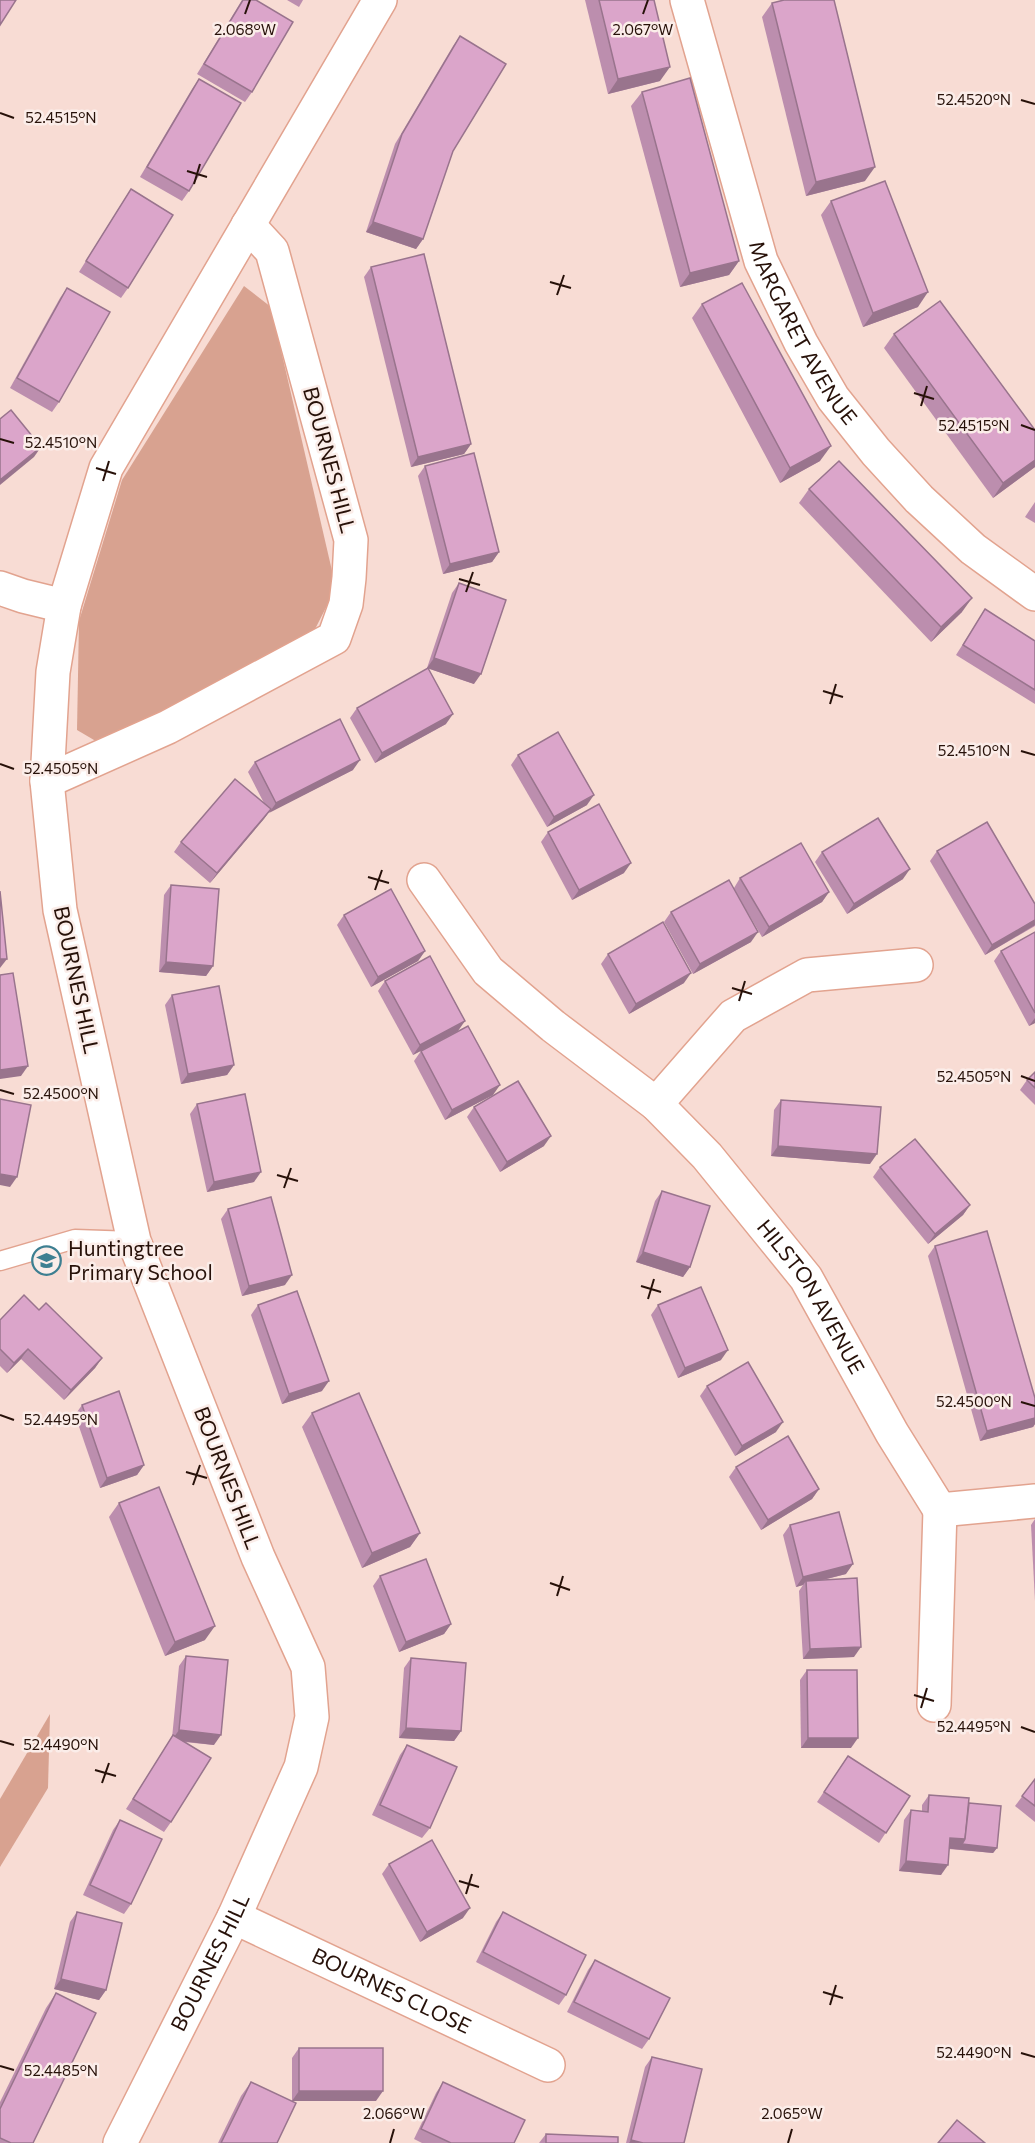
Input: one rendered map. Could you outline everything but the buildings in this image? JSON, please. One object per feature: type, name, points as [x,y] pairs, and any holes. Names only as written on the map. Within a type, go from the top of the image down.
[{"type":"street","name":"BOURNES HILL","points":[[120,2143],[234,1917],[301,1767],[312,1717],[309,1667],[258,1557],[134,1241],[60,910],[47,780],[53,672],[64,606],[106,468],[381,0]]},
{"type":"street","name":"MARGARET AVENUE","points":[[687,0],[760,261],[801,343],[833,398],[876,452],[919,499],[973,549],[1035,594]]},
{"type":"street","name":"BOURNES HILL","points":[[47,780],[168,727],[334,638],[346,604],[351,540],[272,251],[248,225]]},
{"type":"street","points":[[0,588],[64,606]]},
{"type":"street","name":"HILSTON AVENUE","points":[[424,880],[488,971],[553,1026],[656,1104],[707,1156],[806,1278],[892,1433],[940,1510]]},
{"type":"street","points":[[656,1104],[734,1016],[807,975],[916,965]]},
{"type":"street","points":[[934,1705],[940,1510],[1035,1501]]},
{"type":"street","name":"BOURNES CLOSE","points":[[234,1917],[548,2065]]},
{"type":"lane","points":[[0,1261],[75,1239],[134,1241]]},
{"type":"shaded area","points":[[244,286],[271,307],[336,588],[312,635],[114,743],[94,740],[77,730],[79,621],[122,480]]},
{"type":"shaded area","points":[[50,1714],[48,1788],[0,1867],[0,1799]]},
{"type":"place","name":"Huntingtree Primary School","points":[[47,1261]]}]
